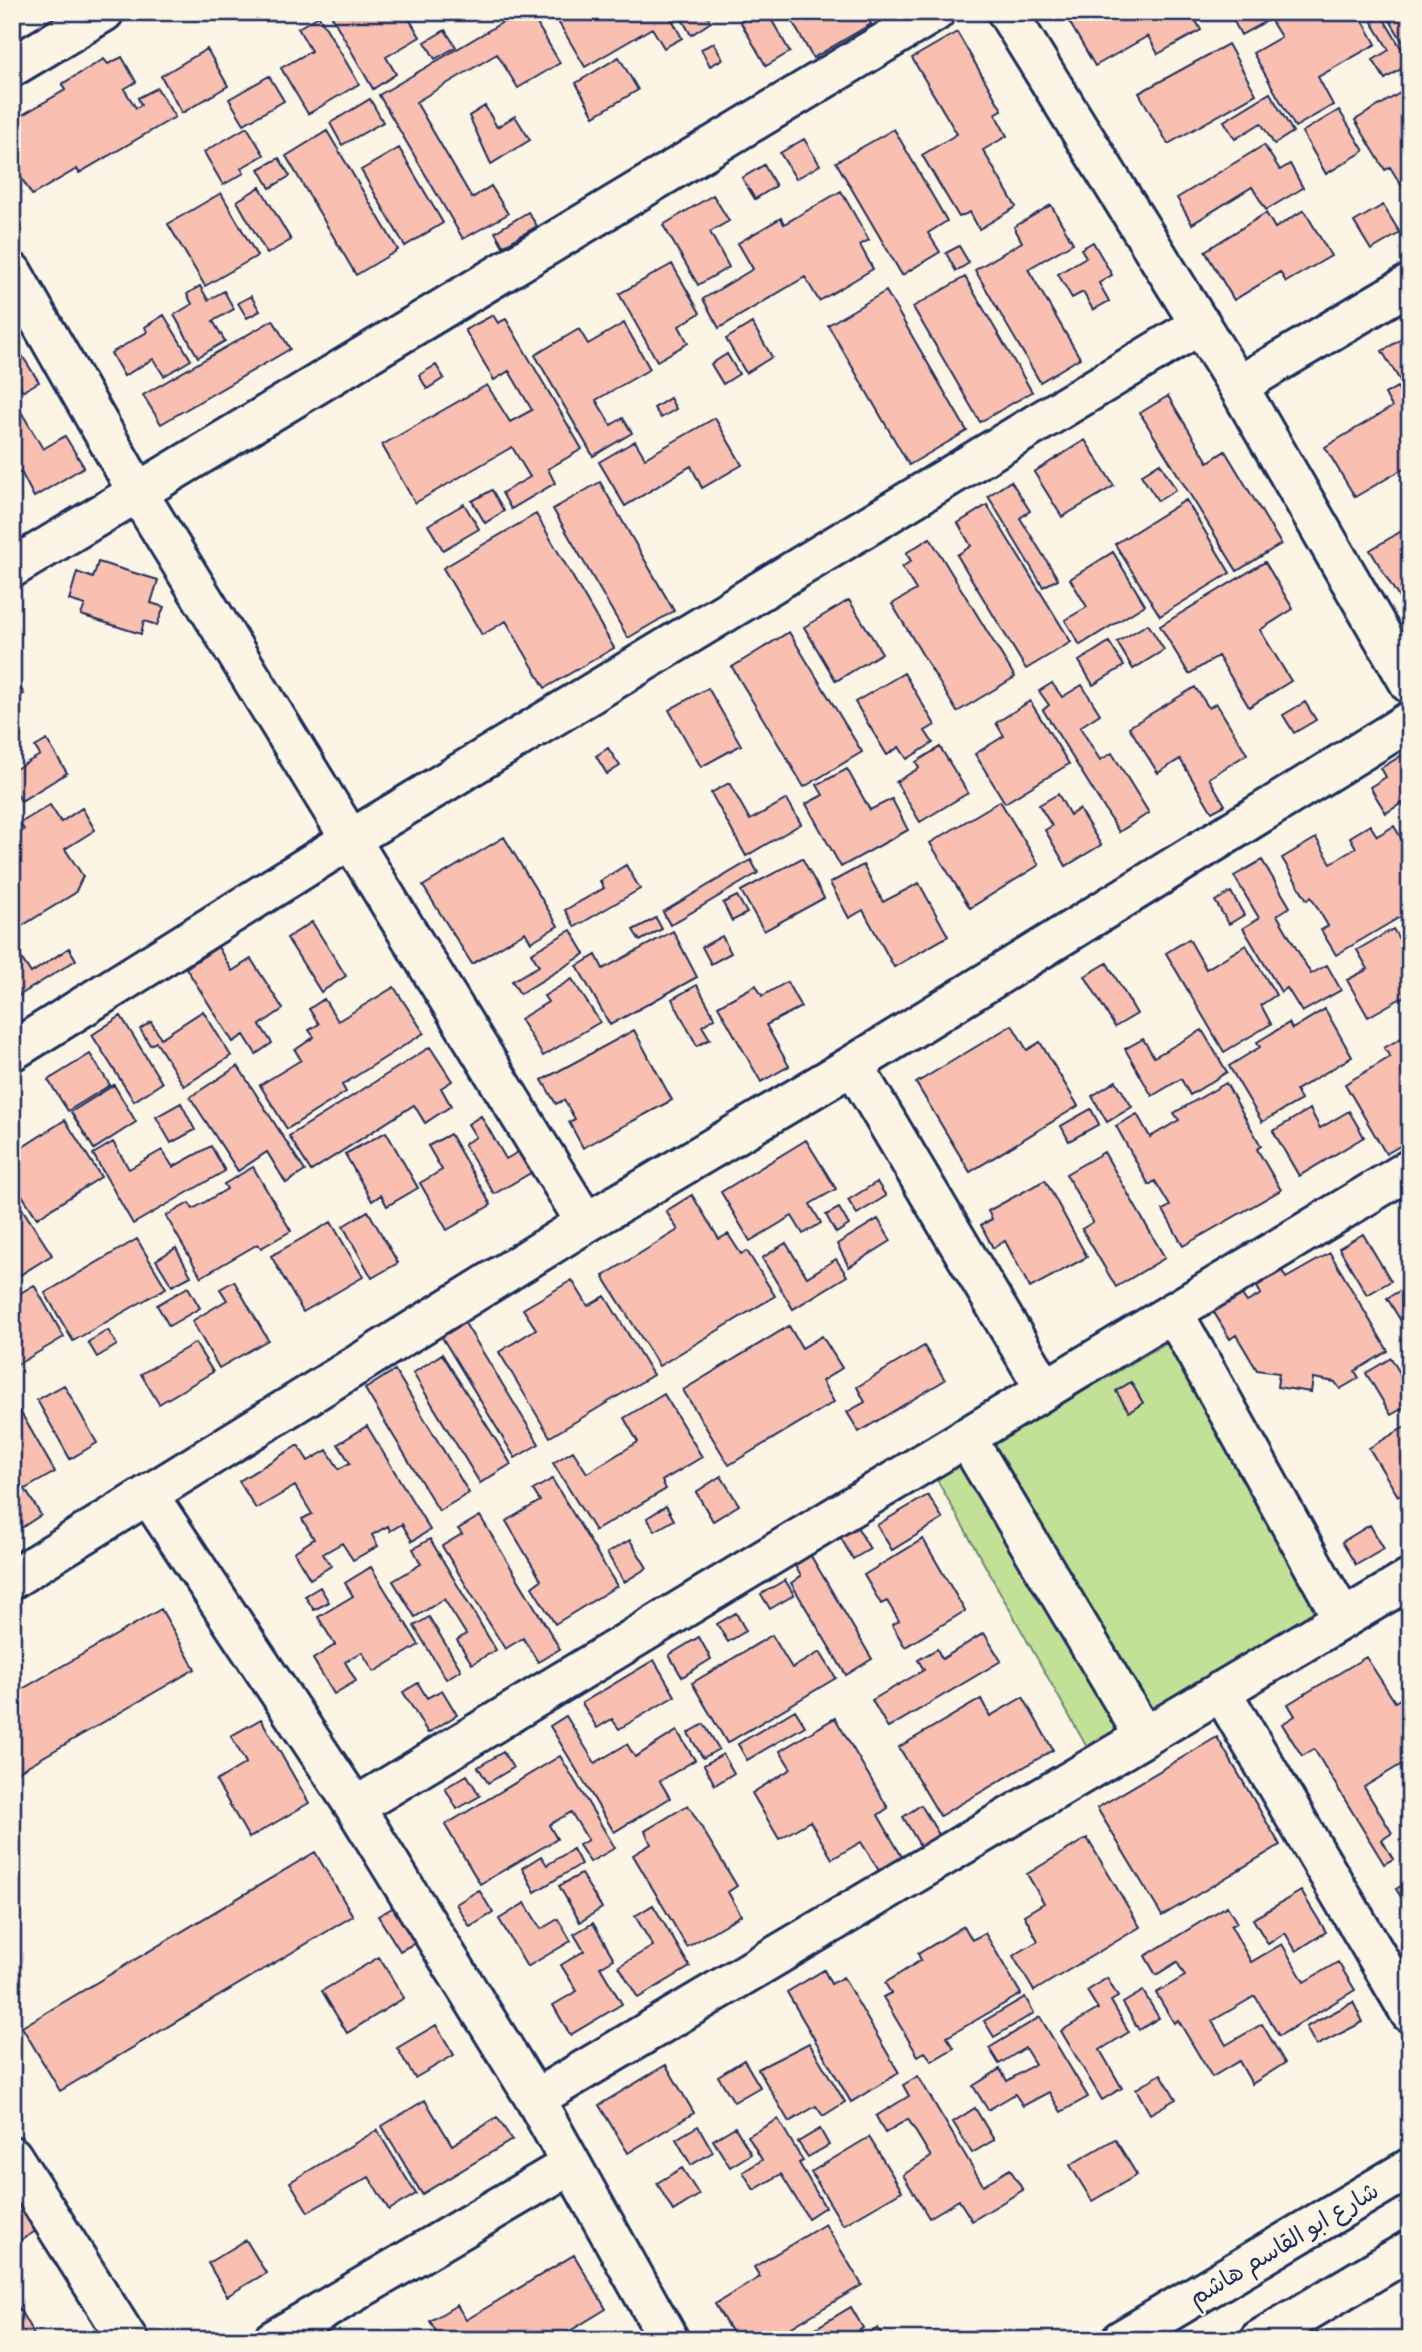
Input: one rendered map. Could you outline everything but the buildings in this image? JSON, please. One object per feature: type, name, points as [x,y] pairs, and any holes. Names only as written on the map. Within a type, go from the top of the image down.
[{"type":"street","points":[[12,67],[104,12]]},
{"type":"street","points":[[12,568],[935,12]]},
{"type":"street","points":[[1007,12],[1201,324],[1410,684]]},
{"type":"street","points":[[12,272],[138,493],[586,1223]]},
{"type":"street","points":[[1238,386],[1410,284]]},
{"type":"street","points":[[12,1051],[351,839],[1201,324]]},
{"type":"street","points":[[12,1579],[586,1223],[852,1065],[1410,721]]},
{"type":"street","points":[[852,1065],[1045,1389]]},
{"type":"street","points":[[355,1807],[1410,1169]]},
{"type":"street","points":[[1173,1312],[1343,1619]]},
{"type":"street","points":[[966,1437],[1144,1736]]},
{"type":"street","points":[[149,1496],[355,1807],[535,2099],[669,2340]]},
{"type":"street","points":[[535,2099],[1410,1579]]},
{"type":"street","points":[[1221,1691],[1410,2013]]},
{"type":"street","points":[[12,2156],[128,2340]]},
{"type":"street","points":[[273,2340],[570,2165]]},
{"type":"street","name":"شارع ابو القاسم هاشم","points":[[1121,2340],[1410,2168]]},
{"type":"street","points":[[1259,2340],[1410,2250]]},
{"type":"green space","points":[[1171,1340],[1338,1625],[1094,1760],[936,1478]]}]
